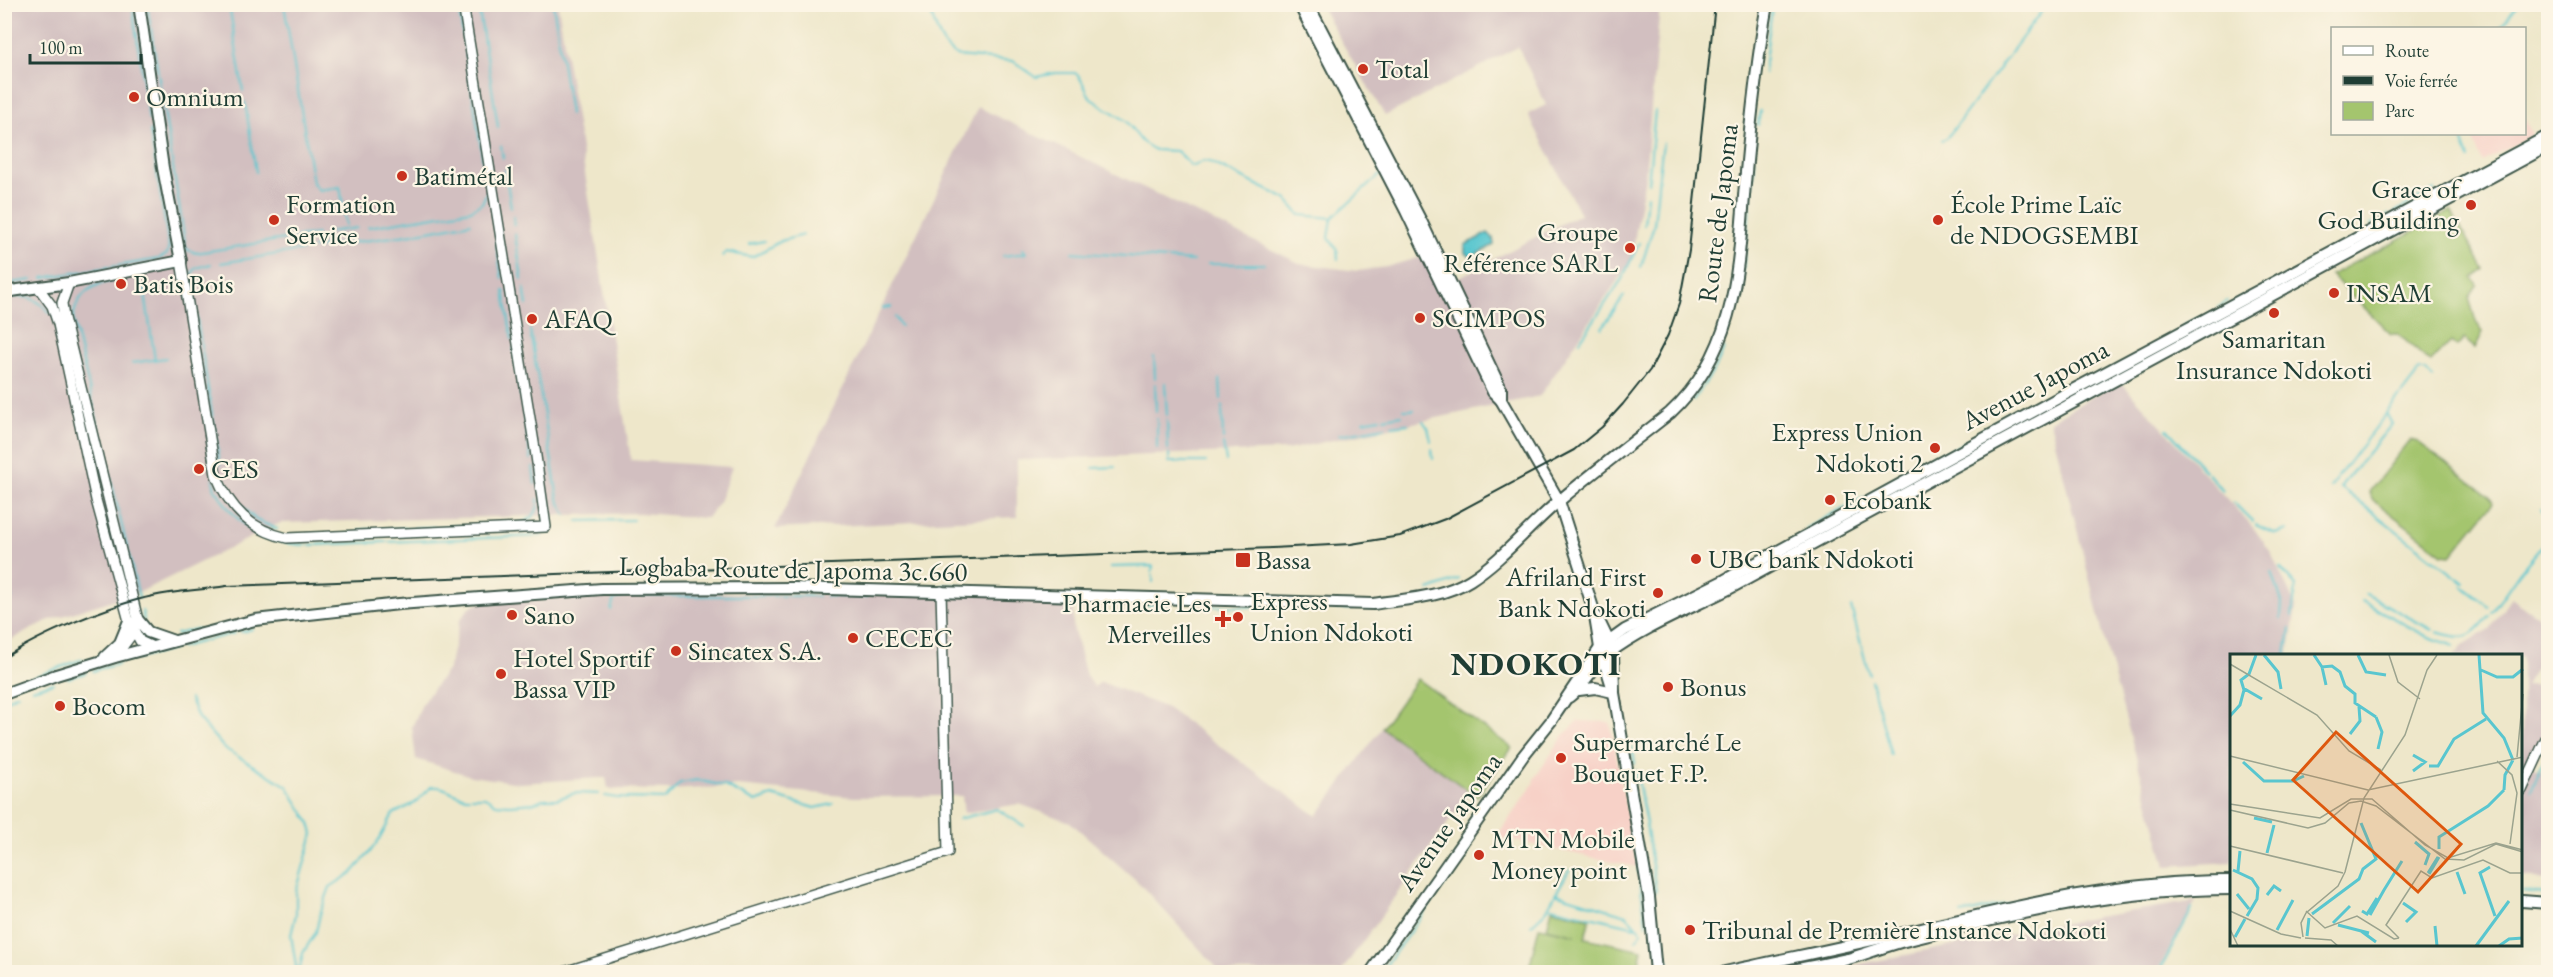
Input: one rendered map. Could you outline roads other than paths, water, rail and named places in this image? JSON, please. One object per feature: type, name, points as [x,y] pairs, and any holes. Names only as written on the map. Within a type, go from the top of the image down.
[{"type":"main road","points":[[4,292],[69,283],[181,261],[163,168],[139,4]]},
{"type":"main road","points":[[1299,4],[1410,210],[1464,322],[1493,392],[1501,400],[1559,501],[1595,613],[1611,645],[1614,692],[1649,897],[1656,972]]},
{"type":"main road","points":[[1308,4],[1380,153]]},
{"type":"main road","name":"Route de Japoma","points":[[1559,501],[1686,398],[1704,375],[1720,343],[1735,287],[1754,93],[1767,4]]},
{"type":"main road","name":"Avenue Japoma","points":[[1371,972],[1523,756],[1601,653],[1625,630],[1725,580],[2071,391],[2548,136]]},
{"type":"main road","name":"Avenue Japoma","points":[[1611,645],[2548,146]]},
{"type":"main road","name":"Logbaba Route de Japoma 3c.660","points":[[4,694],[115,657],[255,620],[399,604],[602,589],[793,588],[1373,603],[1430,595],[1469,581],[1559,501]]},
{"type":"main road","points":[[1595,613],[1607,623],[1625,630]]},
{"type":"main road","points":[[1595,613],[1601,653],[1614,692]]},
{"type":"main road","points":[[97,663],[120,643],[133,621],[148,632],[175,641]]},
{"type":"main road","name":"Avenue Japoma","points":[[1566,699],[1579,690],[1601,653]]},
{"type":"main road","points":[[1579,690],[1595,688],[1614,692]]},
{"type":"main road","points":[[1725,972],[2007,908],[2090,893],[2178,883],[2230,881]]},
{"type":"main road","points":[[1781,972],[1847,959],[1906,941],[1999,918],[2053,908],[2171,892],[2230,889]]},
{"type":"main road","points":[[2523,894],[2548,896]]},
{"type":"main road","points":[[2523,901],[2548,903]]},
{"type":"street","points":[[181,261],[192,316],[216,475],[223,492],[235,510],[250,523],[269,534],[287,538],[546,527],[463,4]]},
{"type":"street","points":[[69,283],[62,303],[64,318],[134,632],[143,644],[153,647]]},
{"type":"street","points":[[38,287],[52,306],[58,324],[96,500],[133,621]]},
{"type":"street","points":[[564,972],[948,852],[941,591]]},
{"type":"street","points":[[115,657],[134,632]]},
{"type":"street","points":[[2523,788],[2548,734]]},
{"type":"water","points":[[1488,233],[1493,238],[1494,245],[1471,257],[1465,253],[1465,245]]},
{"type":"waterway","points":[[132,4],[149,120]]},
{"type":"waterway","points":[[147,4],[186,249],[196,253],[317,234]]},
{"type":"waterway","points":[[229,4],[243,91]]},
{"type":"waterway","points":[[284,4],[313,183],[319,190],[340,187],[346,225]]},
{"type":"waterway","points":[[458,4],[487,185]]},
{"type":"waterway","points":[[478,4],[486,55]]},
{"type":"waterway","points":[[553,4],[558,35]]},
{"type":"waterway","points":[[927,4],[941,40],[957,56],[1013,61],[1036,77],[1055,73],[1075,73],[1079,76],[1091,99],[1125,120],[1142,142],[1155,150],[1177,151],[1190,165],[1194,166],[1203,161],[1210,162],[1286,199],[1300,215],[1332,218],[1381,174]]},
{"type":"waterway","points":[[1770,22],[1773,4]]},
{"type":"waterway","points":[[1942,140],[1947,138],[2047,4]]},
{"type":"waterway","points":[[2501,27],[2519,4]]},
{"type":"waterway","points":[[1766,54],[1770,23]]},
{"type":"waterway","points":[[558,37],[570,114]]},
{"type":"waterway","points":[[1765,63],[1766,55]]},
{"type":"waterway","points":[[487,56],[498,127]]},
{"type":"waterway","points":[[1764,73],[1765,65]]},
{"type":"waterway","points":[[245,102],[256,172]]},
{"type":"waterway","points":[[1649,175],[1655,111]]},
{"type":"waterway","points":[[1758,125],[1760,111]]},
{"type":"waterway","points":[[2529,139],[2548,129]]},
{"type":"waterway","points":[[43,278],[159,259],[167,254],[169,247],[150,131]]},
{"type":"waterway","points":[[2461,135],[2469,159]]},
{"type":"waterway","points":[[1659,175],[1663,142]]},
{"type":"waterway","points":[[501,146],[503,158]]},
{"type":"waterway","points":[[1741,288],[1755,160]]},
{"type":"waterway","points":[[505,170],[511,207]]},
{"type":"waterway","points":[[1648,182],[1649,176]]},
{"type":"waterway","points":[[1641,267],[1654,225],[1659,176]]},
{"type":"waterway","points":[[2395,212],[2435,190]]},
{"type":"waterway","points":[[368,227],[471,210],[482,203],[487,192]]},
{"type":"waterway","points":[[1644,225],[1647,196]]},
{"type":"waterway","points":[[2371,225],[2390,214]]},
{"type":"waterway","points":[[513,216],[514,225]]},
{"type":"waterway","points":[[1332,218],[1329,238],[1337,250],[1338,259]]},
{"type":"waterway","points":[[313,248],[407,235],[471,223]]},
{"type":"waterway","points":[[328,232],[357,228]]},
{"type":"waterway","points":[[515,234],[522,279]]},
{"type":"waterway","points":[[722,256],[726,252],[752,257],[781,241],[803,235]]},
{"type":"waterway","points":[[496,241],[502,278]]},
{"type":"waterway","points":[[749,244],[764,241]]},
{"type":"waterway","points":[[1580,341],[1622,279],[1639,243]]},
{"type":"waterway","points":[[1003,256],[1026,253],[1023,249]]},
{"type":"waterway","points":[[221,263],[303,250]]},
{"type":"waterway","points":[[1072,252],[1193,261]]},
{"type":"waterway","points":[[211,264],[196,268],[190,276],[220,464]]},
{"type":"waterway","points":[[1208,264],[1264,264]]},
{"type":"waterway","points":[[121,279],[103,283],[88,290],[78,302],[73,320],[139,598]]},
{"type":"waterway","points":[[4,284],[32,280]]},
{"type":"waterway","points":[[144,287],[155,360]]},
{"type":"waterway","points":[[524,288],[527,305]]},
{"type":"waterway","points":[[504,291],[512,339]]},
{"type":"waterway","points":[[1735,315],[1740,294]]},
{"type":"waterway","points":[[4,298],[18,296],[30,298],[50,313]]},
{"type":"waterway","points":[[1602,328],[1624,296]]},
{"type":"waterway","points":[[2219,306],[2228,301]]},
{"type":"waterway","points":[[883,308],[891,307]]},
{"type":"waterway","points":[[895,317],[901,327]]},
{"type":"waterway","points":[[2184,325],[2198,317]]},
{"type":"waterway","points":[[530,330],[558,499],[566,515]]},
{"type":"waterway","points":[[514,348],[521,396]]},
{"type":"waterway","points":[[1693,400],[1715,369],[1724,348]]},
{"type":"waterway","points":[[1154,357],[1155,378]]},
{"type":"waterway","points":[[132,363],[166,358]]},
{"type":"waterway","points":[[2392,406],[2419,371],[2425,371],[2433,378]]},
{"type":"waterway","points":[[1220,379],[1221,399]]},
{"type":"waterway","points":[[1165,383],[1167,415]]},
{"type":"waterway","points":[[1155,384],[1156,412]]},
{"type":"waterway","points":[[523,404],[531,459]]},
{"type":"waterway","points":[[1222,406],[1223,439]]},
{"type":"waterway","points":[[2391,407],[2386,413],[2392,424],[2340,487],[2464,583]]},
{"type":"waterway","points":[[1898,479],[2026,409]]},
{"type":"waterway","points":[[1404,410],[1414,410]]},
{"type":"waterway","points":[[2330,487],[2386,414]]},
{"type":"waterway","points":[[1384,418],[1402,415]]},
{"type":"waterway","points":[[1363,421],[1380,418]]},
{"type":"waterway","points":[[1157,419],[1157,448]]},
{"type":"waterway","points":[[1167,420],[1168,449]]},
{"type":"waterway","points":[[1423,421],[1428,428],[1431,441]]},
{"type":"waterway","points":[[1392,426],[1408,424]]},
{"type":"waterway","points":[[1338,435],[1386,427]]},
{"type":"waterway","points":[[2167,429],[2205,471]]},
{"type":"waterway","points":[[1223,444],[1226,461]]},
{"type":"waterway","points":[[1432,449],[1433,459]]},
{"type":"waterway","points":[[1169,454],[1169,462],[1206,462]]},
{"type":"waterway","points":[[533,467],[535,484]]},
{"type":"waterway","points":[[1093,468],[1115,467]]},
{"type":"waterway","points":[[2208,474],[2223,490]]},
{"type":"waterway","points":[[213,479],[215,491],[234,515],[255,532],[280,542],[309,545],[542,536]]},
{"type":"waterway","points":[[224,480],[232,497]]},
{"type":"waterway","points":[[1876,491],[1894,481]]},
{"type":"waterway","points":[[1806,529],[1864,497]]},
{"type":"waterway","points":[[518,524],[533,516],[538,499]]},
{"type":"waterway","points":[[236,501],[256,520],[277,529]]},
{"type":"waterway","points":[[2233,502],[2253,522]]},
{"type":"waterway","points":[[2541,509],[2548,519]]},
{"type":"waterway","points":[[578,521],[633,520]]},
{"type":"waterway","points":[[2256,525],[2275,534],[2287,530]]},
{"type":"waterway","points":[[360,530],[465,526]]},
{"type":"waterway","points":[[2492,612],[2519,573],[2548,539]]},
{"type":"waterway","points":[[1110,567],[1153,566],[1152,572]]},
{"type":"waterway","points":[[2280,568],[2296,586],[2292,616]]},
{"type":"waterway","points":[[2272,572],[2282,602],[2281,618]]},
{"type":"waterway","points":[[1153,575],[1153,582]]},
{"type":"waterway","points":[[1429,590],[1459,579]]},
{"type":"waterway","points":[[940,588],[944,585],[960,585],[965,588]]},
{"type":"waterway","points":[[2462,586],[2488,606]]},
{"type":"waterway","points":[[4,591],[12,598]]},
{"type":"waterway","points":[[2366,594],[2432,630]]},
{"type":"waterway","points":[[611,610],[614,599],[627,596]]},
{"type":"waterway","points":[[642,596],[818,596]]},
{"type":"waterway","points":[[826,596],[866,597]]},
{"type":"waterway","points":[[2362,601],[2426,636],[2454,646]]},
{"type":"waterway","points":[[1081,603],[1090,603]]},
{"type":"waterway","points":[[1094,603],[1101,603]]},
{"type":"waterway","points":[[1103,603],[1116,604]]},
{"type":"waterway","points":[[1145,605],[1169,605]]},
{"type":"waterway","points":[[1210,606],[1351,609]]},
{"type":"waterway","points":[[1851,607],[1869,674]]},
{"type":"waterway","points":[[142,611],[144,620]]},
{"type":"waterway","points":[[2437,632],[2454,637],[2467,636],[2472,634],[2489,616]]},
{"type":"waterway","points":[[176,634],[199,629]]},
{"type":"waterway","points":[[241,632],[252,629]]},
{"type":"waterway","points":[[2286,654],[2290,629]]},
{"type":"waterway","points":[[181,647],[235,633]]},
{"type":"waterway","points":[[151,655],[174,649]]},
{"type":"waterway","points":[[138,659],[150,655]]},
{"type":"waterway","points":[[4,688],[83,659]]},
{"type":"waterway","points":[[103,668],[119,664]]},
{"type":"waterway","points":[[93,671],[102,668]]},
{"type":"waterway","points":[[68,678],[86,673]]},
{"type":"waterway","points":[[1871,680],[1891,755]]},
{"type":"waterway","points":[[32,689],[53,683]]},
{"type":"waterway","points":[[4,701],[18,694]]},
{"type":"waterway","points":[[190,699],[198,718],[224,748],[287,786],[310,823],[313,834],[296,892],[296,914],[291,935],[297,972]]},
{"type":"waterway","points":[[1632,747],[1635,764]]},
{"type":"waterway","points":[[2531,790],[2548,752]]},
{"type":"waterway","points":[[1636,770],[1647,829]]},
{"type":"waterway","points":[[605,796],[665,799],[680,783],[697,780],[725,786],[756,802],[772,796],[815,808],[833,804]]},
{"type":"waterway","points":[[299,972],[303,953],[316,932],[330,887],[352,873],[380,838],[393,814],[415,803],[431,787],[442,788],[460,796],[469,797]]},
{"type":"waterway","points":[[472,797],[485,797],[496,804],[510,805],[557,799],[575,793],[599,794]]},
{"type":"waterway","points":[[959,819],[997,809],[1024,826]]},
{"type":"waterway","points":[[1647,830],[1656,892]]},
{"type":"waterway","points":[[1381,972],[1468,851]]},
{"type":"waterway","points":[[1638,862],[1639,874]]},
{"type":"waterway","points":[[1531,925],[1546,911],[1569,870]]},
{"type":"waterway","points":[[1640,881],[1646,925]]},
{"type":"waterway","points":[[2523,892],[2548,894]]},
{"type":"waterway","points":[[1555,893],[1626,915],[1642,932],[1636,940]]},
{"type":"waterway","points":[[1961,914],[2019,902]]},
{"type":"waterway","points":[[1551,907],[1636,927]]},
{"type":"waterway","points":[[2159,972],[2192,909]]},
{"type":"waterway","points":[[1667,960],[1677,972]]},
{"type":"railway","points":[[4,658],[36,639],[117,606],[162,594],[226,586],[1351,544],[1400,536],[1445,519],[1574,450],[1602,427],[1650,370],[1668,335],[1679,304],[1689,250],[1715,4]]},
{"type":"place","name":"Total","points":[[1363,69]]},
{"type":"place","name":"Omnium","points":[[134,97]]},
{"type":"place","name":"Batimétal","points":[[402,176]]},
{"type":"place","name":"Grace of God Building","points":[[2471,205]]},
{"type":"place","name":"Formation Service","points":[[274,220]]},
{"type":"place","name":"École Prime Laïc de NDOGSEMBI","points":[[1938,220]]},
{"type":"place","name":"Groupe Référence SARL","points":[[1630,248]]},
{"type":"place","name":"Batis Bois","points":[[121,284]]},
{"type":"place","name":"INSAM","points":[[2334,293]]},
{"type":"place","name":"Samaritan Insurance Ndokoti","points":[[2274,313]]},
{"type":"place","name":"SCIMPOS","points":[[1420,318]]},
{"type":"place","name":"AFAQ","points":[[532,319]]},
{"type":"place","name":"Express Union Ndokoti 2","points":[[1935,448]]},
{"type":"place","name":"GES","points":[[199,469]]},
{"type":"place","name":"Ecobank","points":[[1830,500]]},
{"type":"place","name":"UBC bank Ndokoti","points":[[1696,559]]},
{"type":"place","name":"Bassa","points":[[1243,560]]},
{"type":"place","name":"Afriland First Bank Ndokoti","points":[[1658,593]]},
{"type":"place","name":"Sano","points":[[512,615]]},
{"type":"place","name":"Express Union Ndokoti","points":[[1238,617]]},
{"type":"place","name":"Pharmacie Les Merveilles","points":[[1223,619]]},
{"type":"place","name":"CECEC","points":[[853,638]]},
{"type":"place","name":"Sincatex S.A.","points":[[676,651]]},
{"type":"place","name":"Hotel Sportif Bassa VIP","points":[[501,674]]},
{"type":"place","name":"Bonus","points":[[1668,687]]},
{"type":"place","name":"Bocom","points":[[60,706]]},
{"type":"place","name":"Supermarché Le Bouquet F.P.","points":[[1561,758]]},
{"type":"place","name":"MTN Mobile Money point","points":[[1479,855]]},
{"type":"place","name":"Tribunal de Première Instance Ndokoti","points":[[1690,930]]},
{"type":"district","name":"NDOKOTI","points":[[1536,663]]}]
